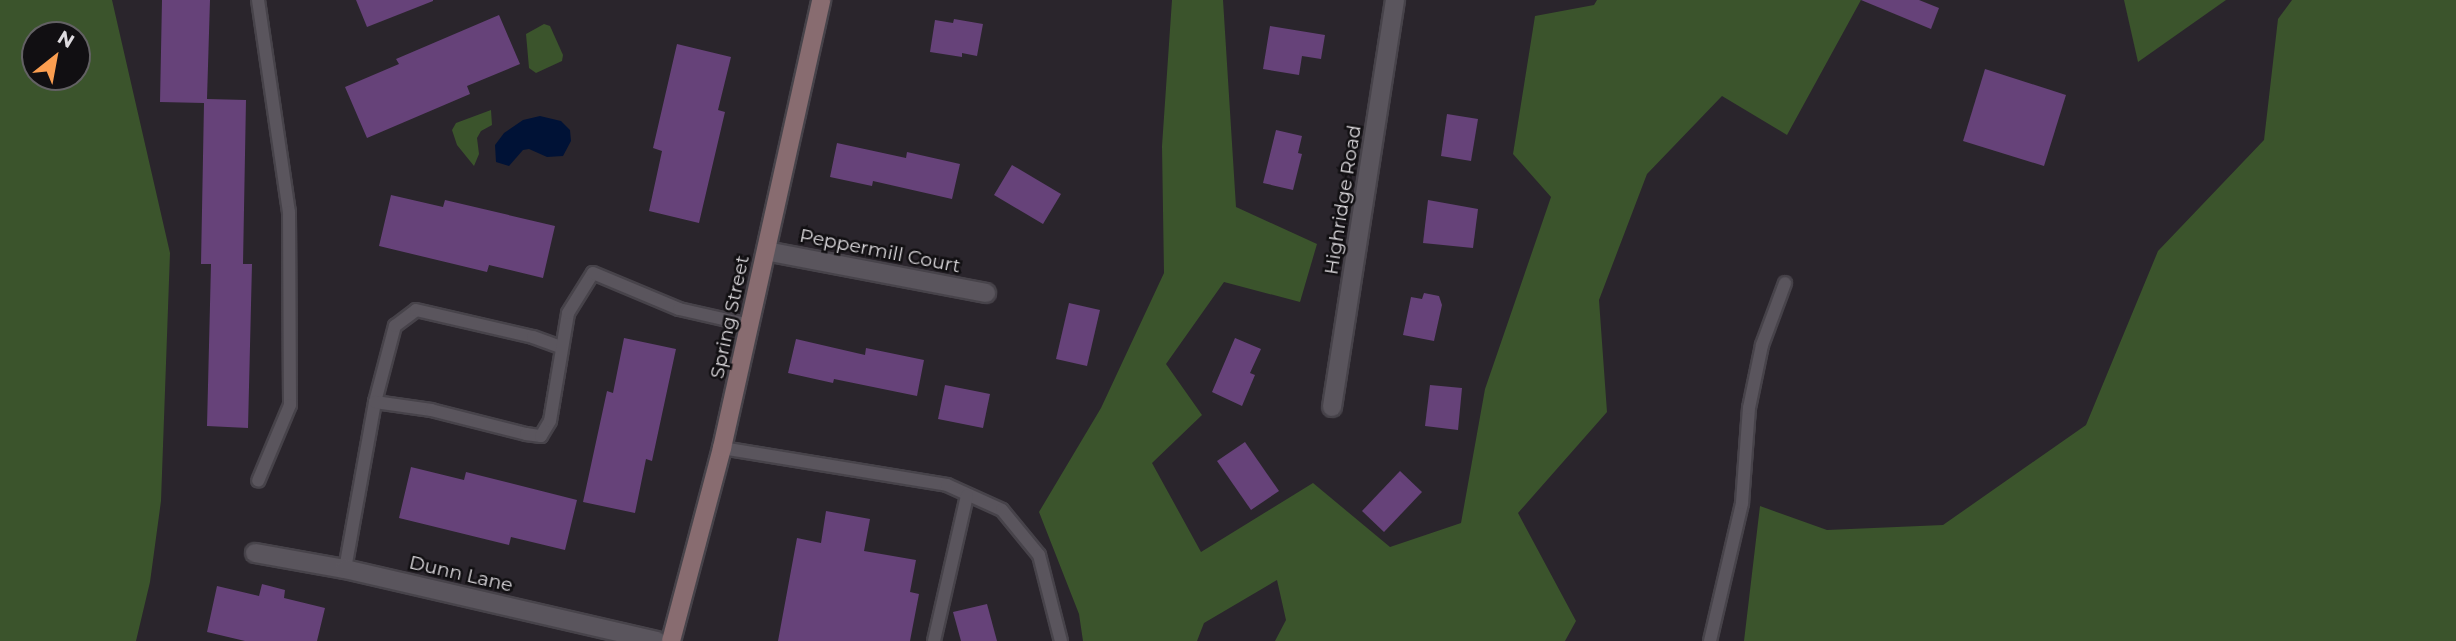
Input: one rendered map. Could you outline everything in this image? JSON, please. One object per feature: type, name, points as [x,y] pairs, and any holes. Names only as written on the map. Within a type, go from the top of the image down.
[{"type":"main road","name":"Spring Street","points":[[671,641],[722,448],[821,0]]},
{"type":"street","name":"Highridge Road","points":[[1332,407],[1395,0]]},
{"type":"street","name":"Peppermill Court","points":[[766,251],[986,293]]},
{"type":"street","name":"Dunn Lane","points":[[255,553],[345,569],[657,641]]},
{"type":"lane","points":[[258,0],[289,212],[290,391],[290,405],[258,481]]},
{"type":"lane","points":[[375,401],[431,410],[541,436],[550,421],[568,313],[593,273],[680,309],[750,325]]},
{"type":"lane","points":[[1710,641],[1742,503],[1749,408],[1762,345],[1785,283]]},
{"type":"lane","points":[[345,569],[375,401],[395,326],[416,310],[533,337],[561,347]]},
{"type":"lane","points":[[722,448],[947,485],[1002,510],[1039,555],[1061,641]]},
{"type":"lane","points":[[934,641],[967,496]]},
{"type":"green space","points":[[0,0],[112,0],[170,253],[161,501],[150,582],[136,641],[0,641]]},
{"type":"green space","points":[[1172,0],[1223,0],[1236,207],[1317,244],[1300,302],[1224,282],[1166,364],[1202,415],[1152,463],[1201,552],[1313,483],[1390,547],[1461,523],[1485,389],[1551,197],[1513,154],[1535,16],[1594,5],[1597,0],[1861,0],[1787,135],[1722,96],[1647,174],[1599,300],[1607,412],[1518,513],[1576,621],[1565,641],[1275,641],[1286,620],[1277,580],[1204,623],[1197,641],[1083,641],[1079,614],[1039,512],[1101,408],[1164,273],[1162,146]]},
{"type":"green space","points":[[2124,0],[2226,0],[2138,62]]},
{"type":"green space","points":[[2292,0],[2456,0],[2456,641],[1744,641],[1760,506],[1827,530],[1943,525],[2086,425],[2158,251],[2264,140],[2278,19]]},
{"type":"green space","points":[[544,24],[550,26],[563,55],[562,61],[536,73],[529,68],[526,34]]},
{"type":"green space","points":[[491,110],[492,125],[481,131],[477,138],[479,154],[474,166],[457,145],[452,130],[456,123]]},
{"type":"water","points":[[540,116],[561,121],[570,130],[571,141],[563,156],[547,157],[529,149],[523,150],[509,166],[496,162],[495,145],[504,133],[523,120]]},
{"type":"building","points":[[162,0],[210,0],[207,99],[246,100],[243,264],[252,264],[248,428],[207,426],[211,264],[201,264],[204,103],[160,102]]},
{"type":"building","points":[[356,0],[433,0],[433,1],[367,27]]},
{"type":"building","points":[[1861,0],[1919,0],[1939,8],[1931,29]]},
{"type":"building","points":[[499,15],[520,64],[467,86],[470,94],[367,138],[345,87],[399,64],[396,59]]},
{"type":"building","points":[[954,19],[983,24],[977,56],[962,53],[962,57],[930,52],[935,20],[953,23]]},
{"type":"building","points":[[1270,26],[1325,35],[1321,59],[1302,56],[1299,75],[1263,69]]},
{"type":"building","points":[[677,44],[731,57],[718,110],[725,112],[699,223],[649,211],[662,151],[653,148]]},
{"type":"building","points":[[1985,69],[2066,95],[2044,166],[1963,141]]},
{"type":"building","points":[[1447,114],[1478,119],[1471,161],[1441,156]]},
{"type":"building","points":[[1276,130],[1302,136],[1298,153],[1302,154],[1293,190],[1263,183]]},
{"type":"building","points":[[837,143],[906,158],[907,152],[960,164],[952,199],[873,181],[872,186],[830,177]]},
{"type":"building","points":[[1012,165],[1061,194],[1043,224],[994,195]]},
{"type":"building","points":[[391,195],[443,207],[445,200],[555,226],[543,278],[489,265],[487,272],[379,246]]},
{"type":"building","points":[[1428,200],[1478,209],[1473,248],[1423,243]]},
{"type":"building","points":[[1424,293],[1439,296],[1442,305],[1434,341],[1403,335],[1411,297],[1422,299]]},
{"type":"building","points":[[1069,303],[1100,310],[1087,366],[1056,359]]},
{"type":"building","points":[[624,338],[676,349],[652,461],[646,459],[635,513],[583,502],[607,391],[613,393]]},
{"type":"building","points":[[1235,338],[1261,349],[1250,373],[1255,375],[1242,406],[1212,392]]},
{"type":"building","points":[[796,339],[865,355],[866,348],[924,360],[917,396],[834,379],[833,383],[788,373]]},
{"type":"building","points":[[945,385],[990,394],[983,428],[938,419]]},
{"type":"building","points":[[1430,385],[1462,388],[1458,430],[1425,426]]},
{"type":"building","points":[[1245,442],[1279,491],[1251,510],[1217,461]]},
{"type":"building","points":[[411,467],[464,480],[466,472],[577,500],[565,550],[511,537],[509,545],[399,518]]},
{"type":"building","points":[[1400,471],[1422,492],[1384,532],[1362,511]]},
{"type":"building","points":[[826,511],[870,519],[864,551],[916,560],[910,592],[919,594],[910,641],[778,641],[797,538],[821,543]]},
{"type":"building","points":[[262,584],[285,590],[284,598],[325,608],[317,641],[245,641],[207,632],[217,586],[259,596]]},
{"type":"building","points":[[987,604],[997,641],[961,641],[953,612]]}]
